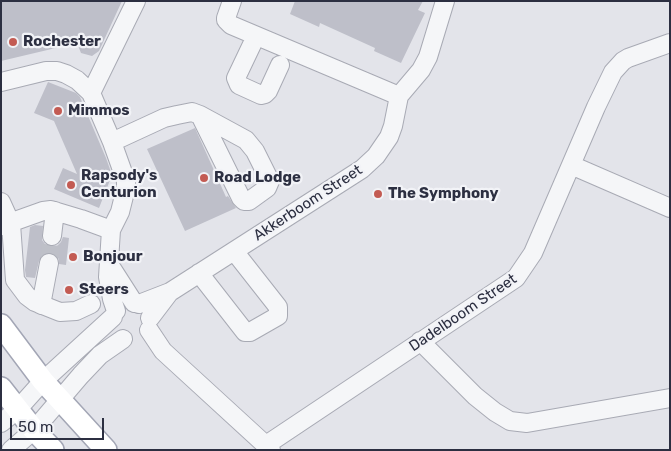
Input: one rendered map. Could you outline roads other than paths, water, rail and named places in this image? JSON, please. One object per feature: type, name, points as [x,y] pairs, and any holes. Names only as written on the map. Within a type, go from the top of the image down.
[{"type":"main road","points":[[1,325],[43,381],[106,450]]},
{"type":"main road","points":[[1,388],[17,410],[53,450]]},
{"type":"street","points":[[91,93],[136,1]]},
{"type":"street","points":[[232,1],[226,20],[231,25],[399,96],[421,70],[428,57],[445,1]]},
{"type":"street","points":[[256,36],[236,78],[239,85],[261,95],[264,94],[268,91],[280,65]]},
{"type":"street","name":"Dadelboom Street","points":[[269,447],[420,341],[506,286],[521,273],[533,253],[596,106],[614,72],[628,58],[670,43]]},
{"type":"street","points":[[1,82],[40,72],[57,71],[77,80],[91,93],[126,181],[122,206],[112,230],[109,264],[109,285],[114,314],[114,330],[141,331],[269,447]]},
{"type":"street","name":"Akkerboom Street","points":[[114,314],[126,303],[136,304],[170,292],[371,162],[389,137],[397,114],[399,96]]},
{"type":"street","points":[[112,142],[164,118],[192,112],[200,115],[252,145],[270,181],[268,188],[249,201],[244,201],[241,198],[200,115]]},
{"type":"street","points":[[571,165],[670,208]]},
{"type":"street","points":[[1,202],[15,280],[27,296],[42,305],[60,312],[76,311],[91,304]]},
{"type":"street","points":[[6,225],[43,211],[55,211],[112,230]]},
{"type":"street","points":[[52,236],[55,211]]},
{"type":"street","points":[[199,273],[244,332],[250,332],[278,316],[278,307],[234,251]]},
{"type":"street","points":[[42,305],[49,263]]},
{"type":"street","points":[[109,264],[136,304],[144,308],[141,331]]},
{"type":"street","name":"Akkerboom Street","points":[[11,450],[34,430],[100,355],[141,331],[170,292]]},
{"type":"street","points":[[1,423],[17,410],[43,381],[114,314]]},
{"type":"street","points":[[420,341],[475,396],[510,421],[527,422],[670,398]]},
{"type":"tunnel","points":[[49,263],[52,236]]},
{"type":"place","name":"Rochester","points":[[13,42]]},
{"type":"place","name":"Mimmos","points":[[58,111]]},
{"type":"place","name":"Road Lodge","points":[[204,178]]},
{"type":"place","name":"Rapsody's Centurion","points":[[71,185]]},
{"type":"place","name":"The Symphony","points":[[378,194]]},
{"type":"place","name":"Bonjour","points":[[73,257]]},
{"type":"place","name":"Steers","points":[[69,290]]}]
